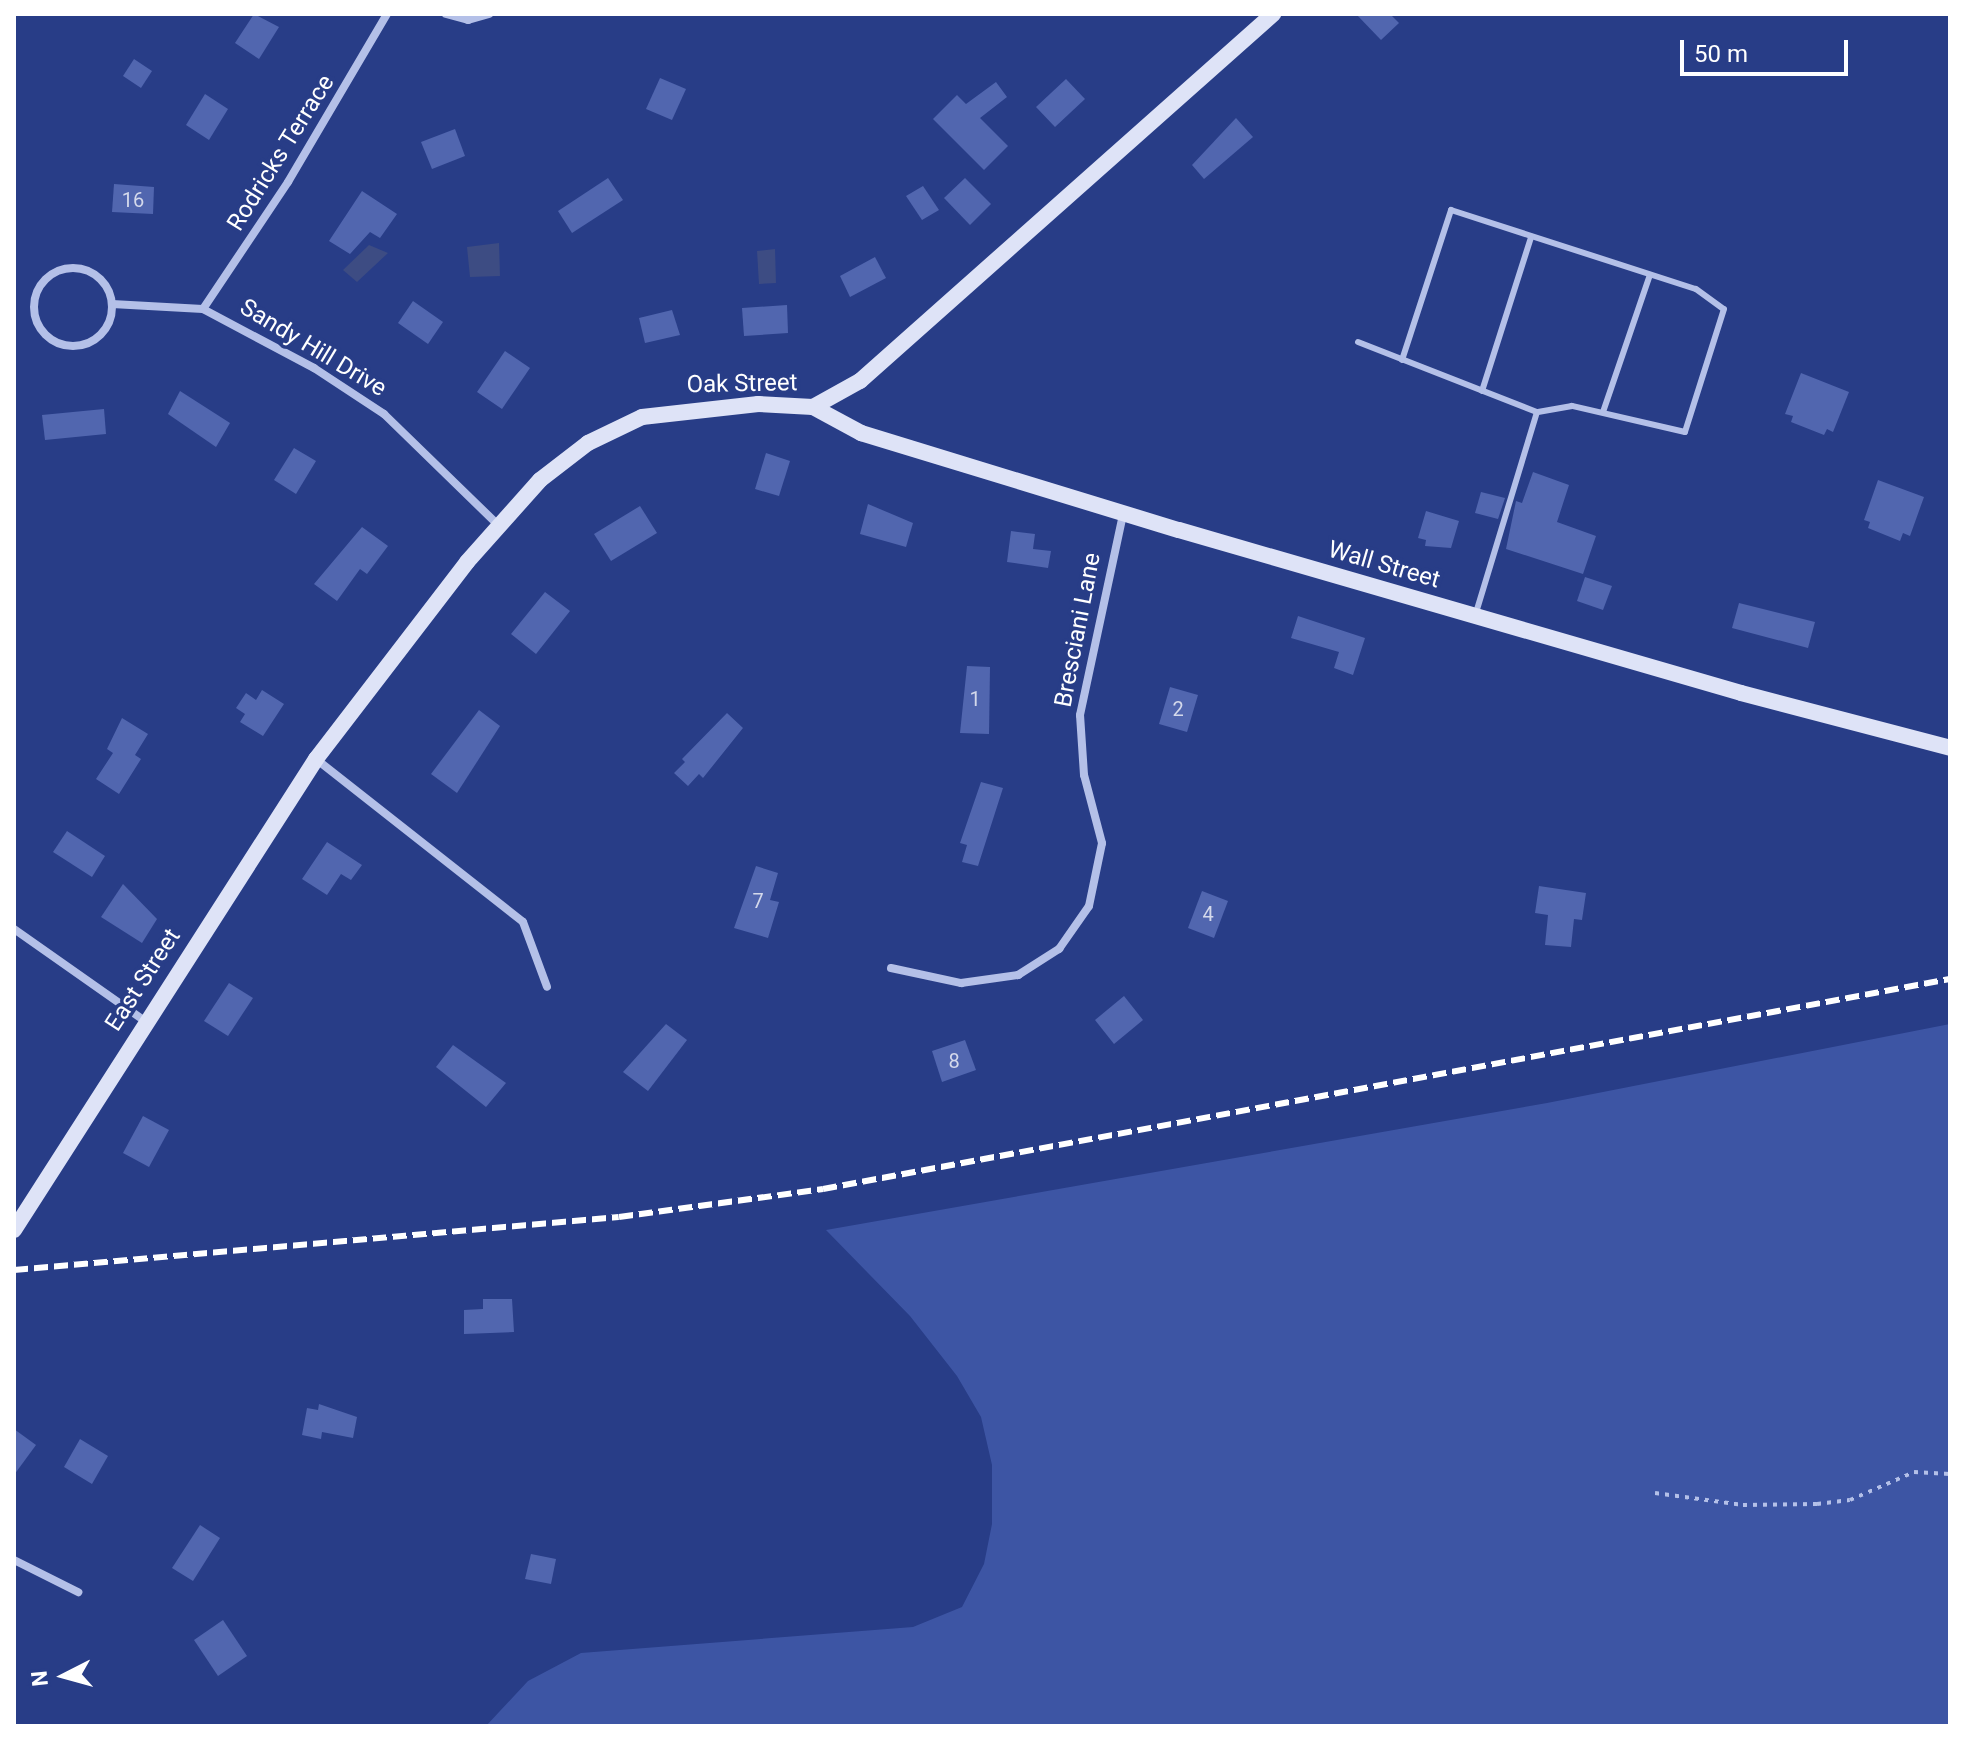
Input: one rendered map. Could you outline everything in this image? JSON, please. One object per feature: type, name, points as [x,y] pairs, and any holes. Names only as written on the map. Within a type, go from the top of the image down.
[{"type":"main road","name":"Oak Street","points":[[316,759],[498,525],[564,460],[642,417],[758,404],[813,407],[860,381],[1273,14]]},
{"type":"main road","name":"Wall Street","points":[[813,407],[861,433],[1123,513],[1475,616],[1950,748]]},
{"type":"main road","name":"East Street","points":[[14,1230],[145,1021],[316,759]]},
{"type":"street","name":"Rodricks Terrace","points":[[203,309],[288,182],[387,14]]},
{"type":"street","points":[[446,14],[468,20],[489,14]]},
{"type":"street","points":[[70,267],[99,277],[112,304],[102,333],[75,346],[47,336],[33,310],[43,281],[70,267]]},
{"type":"street","name":"Sandy Hill Drive","points":[[112,304],[203,309],[362,397],[498,525]]},
{"type":"street","name":"Bresciani Lane","points":[[891,968],[961,983],[1018,975],[1059,949],[1089,906],[1102,843],[1084,775],[1080,715],[1123,513]]},
{"type":"street","points":[[316,759],[523,922],[547,987]]},
{"type":"street","points":[[14,929],[145,1021]]},
{"type":"street","points":[[14,1560],[78,1592]]},
{"type":"lane","points":[[1358,342],[1402,360],[1537,412],[1572,406],[1685,432],[1724,309],[1696,289],[1451,210],[1402,360]]},
{"type":"lane","points":[[1482,391],[1531,237]]},
{"type":"lane","points":[[1603,412],[1650,275]]},
{"type":"lane","points":[[1475,616],[1537,412]]},
{"type":"path","points":[[1655,1493],[1743,1505],[1817,1504],[1850,1500],[1914,1472],[1950,1474]]},
{"type":"shaded area","points":[[499,243],[500,276],[470,277],[467,247]]},
{"type":"shaded area","points":[[369,245],[388,253],[357,282],[343,270]]},
{"type":"shaded area","points":[[775,249],[776,283],[759,284],[757,251]]},
{"type":"shaded area","points":[[1950,1024],[1950,1726],[486,1726],[528,1681],[581,1653],[913,1627],[962,1607],[984,1564],[992,1524],[992,1465],[981,1417],[957,1376],[910,1316],[826,1230],[1547,1103]]},
{"type":"building","points":[[254,14],[279,27],[259,59],[235,43]]},
{"type":"building","points":[[1356,14],[1390,14],[1399,23],[1381,40]]},
{"type":"building","points":[[134,59],[152,71],[141,88],[123,76]]},
{"type":"building","points":[[660,78],[686,89],[672,120],[646,109]]},
{"type":"building","points":[[1066,79],[1085,99],[1055,127],[1036,107]]},
{"type":"building","points":[[996,82],[1007,97],[980,118],[1008,146],[984,170],[933,119],[957,95],[966,104]]},
{"type":"building","points":[[205,94],[228,109],[209,140],[186,125]]},
{"type":"building","points":[[1236,118],[1253,137],[1204,179],[1192,165]]},
{"type":"building","points":[[455,129],[465,156],[432,169],[421,142]]},
{"type":"building","points":[[608,178],[623,200],[572,233],[558,211]]},
{"type":"building","points":[[965,178],[991,204],[970,225],[944,198]]},
{"type":"building","points":[[114,184],[154,187],[153,214],[112,212]]},
{"type":"building","points":[[923,186],[939,210],[922,220],[906,196]]},
{"type":"building","points":[[362,191],[397,214],[380,238],[370,232],[350,254],[329,241]]},
{"type":"building","points":[[875,257],[886,278],[850,297],[840,276]]},
{"type":"building","points":[[413,301],[443,322],[428,344],[398,323]]},
{"type":"building","points":[[787,305],[788,333],[744,336],[742,308]]},
{"type":"building","points":[[672,310],[680,335],[645,343],[639,318]]},
{"type":"building","points":[[505,351],[530,368],[502,409],[477,392]]},
{"type":"building","points":[[1801,373],[1849,392],[1833,432],[1827,429],[1824,435],[1791,422],[1793,416],[1785,414]]},
{"type":"building","points":[[180,391],[230,423],[216,447],[168,414]]},
{"type":"building","points":[[104,409],[106,434],[45,440],[42,415]]},
{"type":"building","points":[[294,448],[316,461],[296,494],[274,480]]},
{"type":"building","points":[[766,453],[790,461],[779,496],[755,489]]},
{"type":"building","points":[[1533,472],[1569,485],[1557,522],[1596,536],[1583,574],[1506,549],[1516,501],[1522,503]]},
{"type":"building","points":[[1878,480],[1924,497],[1910,536],[1903,533],[1900,541],[1868,528],[1870,522],[1864,520]]},
{"type":"building","points":[[1481,492],[1505,498],[1498,519],[1475,513]]},
{"type":"building","points":[[868,504],[913,523],[906,547],[860,534]]},
{"type":"building","points":[[640,506],[657,533],[611,561],[594,534]]},
{"type":"building","points":[[1426,511],[1459,521],[1451,548],[1425,546],[1426,540],[1418,538]]},
{"type":"building","points":[[362,527],[388,546],[367,574],[360,569],[337,601],[314,584]]},
{"type":"building","points":[[1011,531],[1035,534],[1033,549],[1051,551],[1048,568],[1007,562]]},
{"type":"building","points":[[1585,577],[1612,586],[1603,610],[1577,601]]},
{"type":"building","points":[[545,592],[570,611],[536,654],[511,634]]},
{"type":"building","points":[[1739,603],[1815,622],[1808,648],[1732,628]]},
{"type":"building","points":[[1298,616],[1365,638],[1353,675],[1334,668],[1339,652],[1291,638]]},
{"type":"building","points":[[967,666],[990,667],[989,734],[960,733]]},
{"type":"building","points":[[1170,687],[1198,695],[1187,732],[1159,724]]},
{"type":"building","points":[[262,690],[284,704],[263,736],[240,722],[245,714],[236,708],[246,693],[256,700]]},
{"type":"building","points":[[479,710],[500,726],[457,793],[431,774]]},
{"type":"building","points":[[727,713],[743,728],[703,778],[699,774],[688,786],[674,773],[685,762],[682,759]]},
{"type":"building","points":[[122,718],[148,734],[135,755],[141,759],[119,794],[96,779],[113,753],[107,749]]},
{"type":"building","points":[[981,782],[1003,788],[978,866],[962,862],[967,845],[960,843]]},
{"type":"building","points":[[67,831],[105,856],[92,877],[53,852]]},
{"type":"building","points":[[327,842],[362,865],[351,880],[341,874],[327,895],[302,879]]},
{"type":"building","points":[[756,866],[778,873],[770,900],[779,902],[768,938],[734,928]]},
{"type":"building","points":[[123,884],[157,919],[142,943],[101,917]]},
{"type":"building","points":[[1539,886],[1586,893],[1582,920],[1574,919],[1571,947],[1545,945],[1548,915],[1535,913]]},
{"type":"building","points":[[1202,891],[1228,901],[1214,938],[1188,928]]},
{"type":"building","points":[[229,983],[253,998],[228,1036],[204,1021]]},
{"type":"building","points":[[1124,996],[1143,1020],[1114,1044],[1095,1020]]},
{"type":"building","points":[[666,1024],[687,1040],[648,1091],[623,1072]]},
{"type":"building","points":[[965,1040],[976,1070],[942,1082],[932,1051]]},
{"type":"building","points":[[453,1045],[506,1083],[486,1107],[436,1067]]},
{"type":"building","points":[[143,1116],[169,1130],[149,1167],[123,1153]]},
{"type":"building","points":[[483,1299],[512,1299],[514,1332],[464,1334],[464,1310],[483,1309]]},
{"type":"building","points":[[319,1404],[357,1417],[353,1438],[322,1432],[321,1439],[302,1435],[307,1408],[318,1410]]},
{"type":"building","points":[[14,1429],[36,1445],[14,1475]]},
{"type":"building","points":[[80,1439],[108,1456],[92,1484],[64,1467]]},
{"type":"building","points":[[200,1525],[220,1538],[193,1581],[172,1568]]},
{"type":"building","points":[[531,1554],[556,1559],[551,1584],[525,1579]]},
{"type":"building","points":[[223,1620],[247,1656],[218,1676],[194,1640]]},
{"type":"railway","points":[[14,1270],[619,1217],[823,1189],[1950,979]]}]
